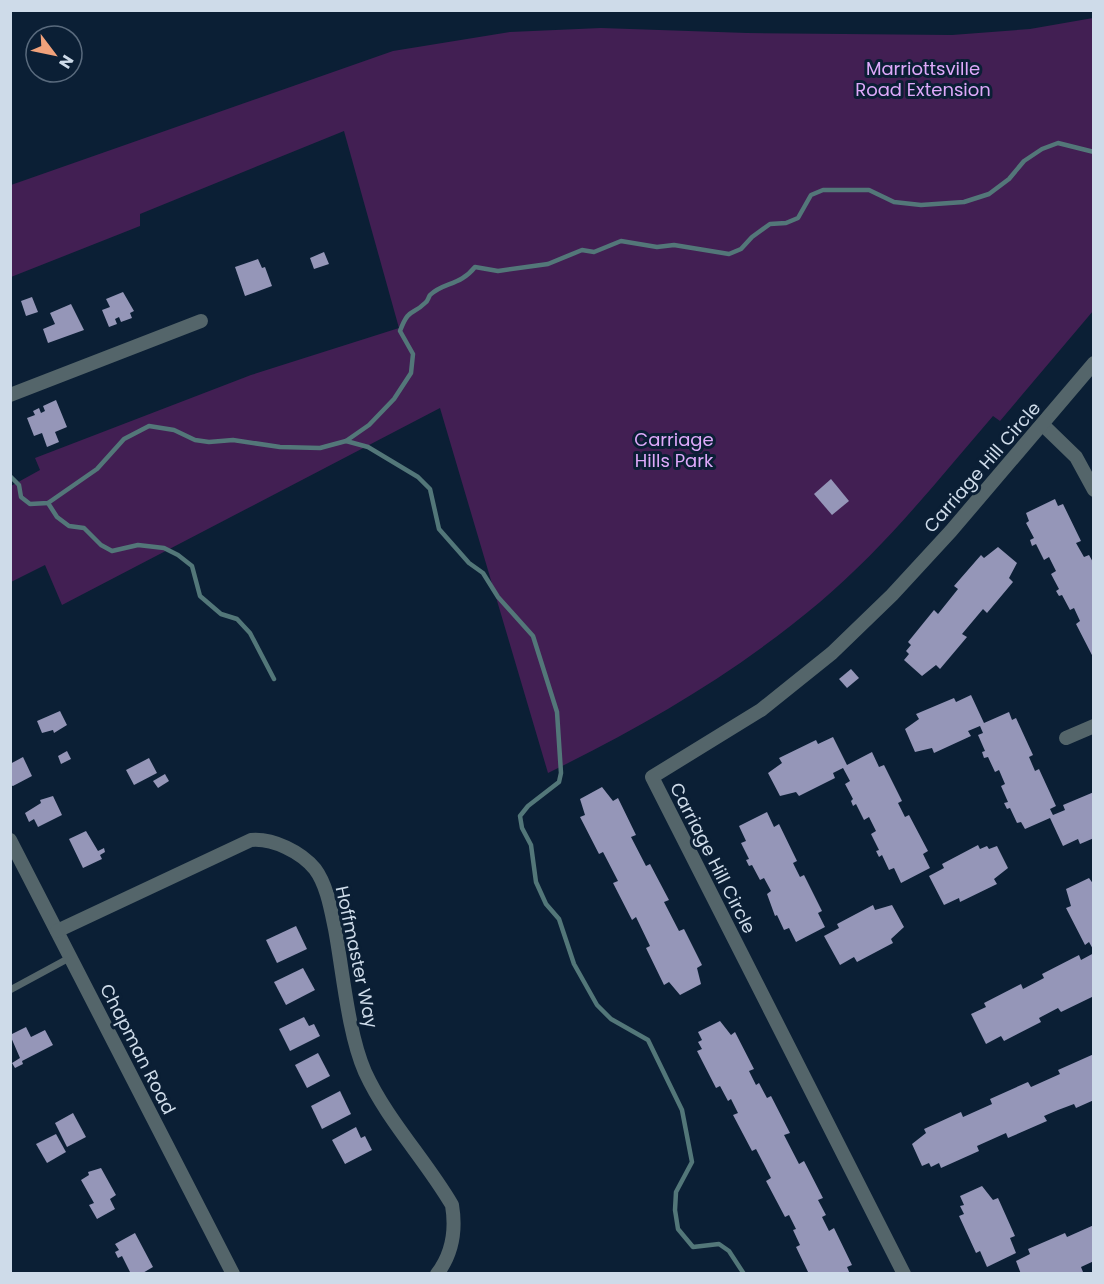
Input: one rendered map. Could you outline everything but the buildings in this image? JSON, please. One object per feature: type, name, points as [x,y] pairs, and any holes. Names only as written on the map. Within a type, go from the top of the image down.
[{"type":"street","points":[[10,395],[201,321]]},
{"type":"street","name":"Carriage Hill Circle","points":[[904,1274],[652,777],[761,710],[832,653],[892,595],[1043,425],[1094,363]]},
{"type":"street","points":[[1043,425],[1076,457],[1094,490]]},
{"type":"street","points":[[1066,738],[1094,726]]},
{"type":"street","name":"Hoffmaster Way","points":[[57,931],[251,840],[264,839],[276,843],[315,869],[323,884],[332,913],[363,1068],[377,1098],[452,1205],[455,1225],[450,1248],[437,1274]]},
{"type":"street","name":"Chapman Road","points":[[10,840],[233,1274]]},
{"type":"lane","points":[[10,990],[71,957]]},
{"type":"green space","name":"Carriage Hills Park","points":[[1093,18],[1093,311],[1000,421],[993,416],[889,536],[820,602],[756,652],[690,696],[584,755],[548,773],[440,408],[62,605],[45,565],[11,582],[11,486],[40,470],[35,458],[251,375],[399,328],[344,131],[140,214],[140,226],[11,277],[11,185],[393,51],[510,32],[601,28],[747,33],[952,35],[1030,29]]},
{"type":"waterway","points":[[10,476],[19,485],[21,497],[30,504],[48,503],[97,469],[124,439],[149,426],[174,430],[195,440],[209,442],[233,440],[280,447],[320,448],[346,441],[369,425],[394,399],[411,373],[413,354],[400,331],[406,318],[421,307],[435,291],[458,281],[475,267],[498,271],[548,264],[582,250],[594,252],[621,241],[657,247],[674,245],[729,254],[741,249],[752,237],[770,224],[786,223],[798,218],[811,195],[823,190],[869,190],[894,202],[921,205],[964,202],[989,194],[1009,179],[1024,161],[1042,149],[1058,143],[1094,152]]},
{"type":"waterway","points":[[346,441],[368,447],[418,477],[430,489],[439,529],[469,563],[483,573],[498,597],[533,636],[557,712],[561,773],[559,782],[528,806],[520,816],[522,828],[531,845],[536,882],[546,904],[559,919],[574,964],[597,1005],[611,1019],[648,1040],[682,1110],[692,1162],[676,1192],[675,1210],[678,1229],[693,1247],[719,1244],[729,1251],[744,1274]]},
{"type":"waterway","points":[[48,503],[57,517],[69,526],[84,528],[101,545],[112,551],[138,545],[164,548],[178,555],[192,566],[200,596],[221,614],[237,619],[250,633],[274,679]]},
{"type":"park label","name":"Marriottsville Road Extension","points":[[923,78]]}]
